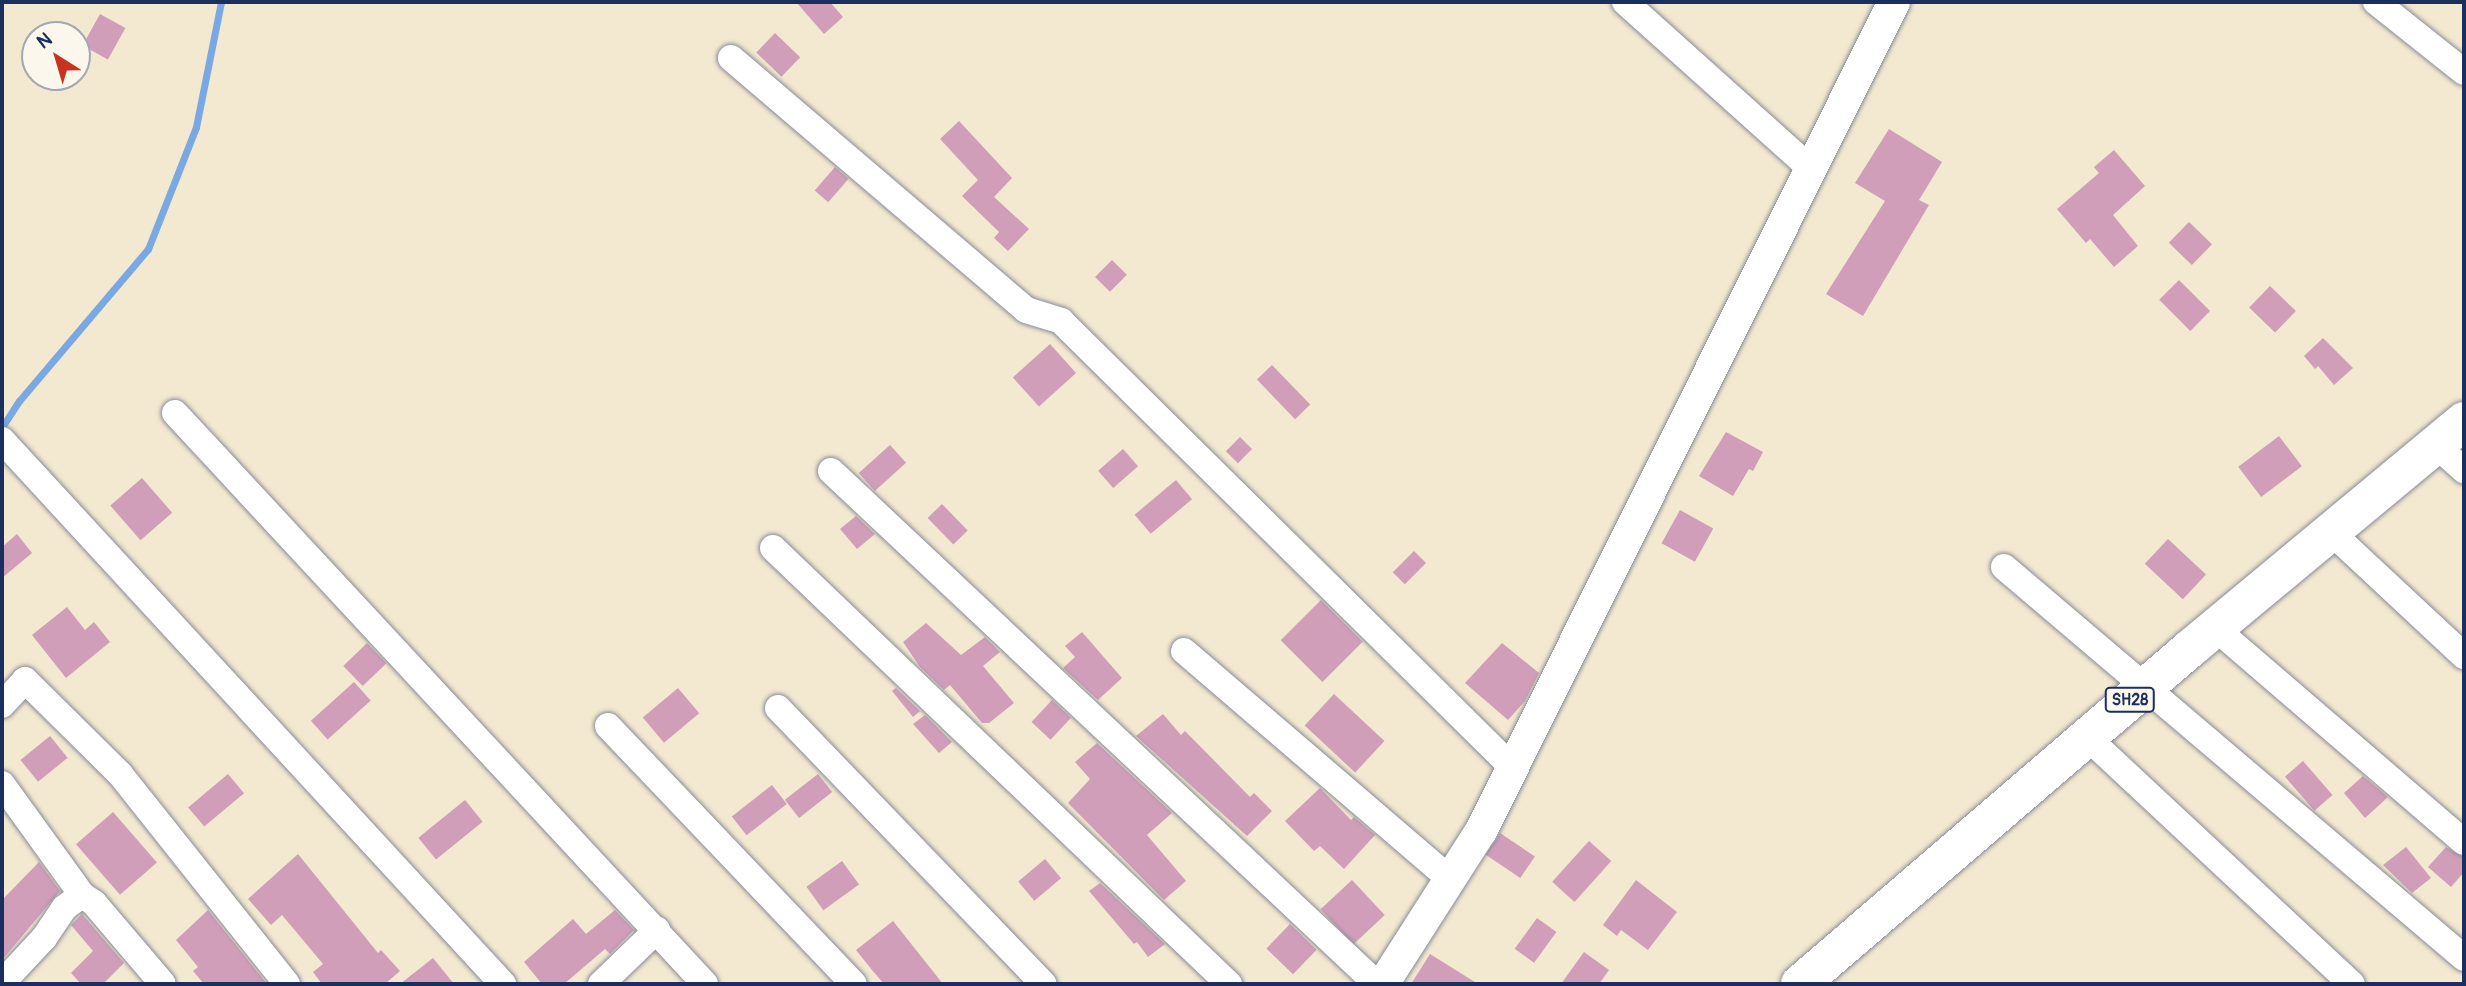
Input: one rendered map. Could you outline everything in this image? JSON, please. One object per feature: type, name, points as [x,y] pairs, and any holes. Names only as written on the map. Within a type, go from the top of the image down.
[{"type":"main road","name":"SH28","points":[[1800,984],[2144,688],[2450,433]]},
{"type":"street","points":[[1625,2],[1811,169]]},
{"type":"street","points":[[1383,984],[1481,831],[1894,2]]},
{"type":"street","points":[[2376,2],[2464,72]]},
{"type":"street","points":[[731,58],[1026,310],[1061,321],[1513,768]]},
{"type":"street","points":[[175,413],[705,984]]},
{"type":"street","points":[[2450,433],[2464,470]]},
{"type":"street","points":[[3,441],[503,984]]},
{"type":"street","points":[[831,471],[1377,984]]},
{"type":"street","points":[[2331,532],[2464,656]]},
{"type":"street","points":[[773,548],[1229,984]]},
{"type":"street","points":[[2004,567],[2464,958]]},
{"type":"street","points":[[2216,628],[2464,842]]},
{"type":"street","points":[[1184,651],[1450,879]]},
{"type":"street","points":[[2,705],[25,680],[120,774],[287,984]]},
{"type":"street","points":[[779,708],[1044,984]]},
{"type":"street","points":[[608,726],[854,984]]},
{"type":"street","points":[[2087,737],[2351,984]]},
{"type":"street","points":[[2,784],[82,895],[94,902],[163,984]]},
{"type":"street","points":[[2,983],[44,938],[64,908],[82,895]]},
{"type":"street","points":[[601,984],[657,930]]},
{"type":"building","points":[[796,2],[830,2],[843,17],[824,34]]},
{"type":"building","points":[[100,14],[125,28],[108,60],[91,50],[91,30]]},
{"type":"building","points":[[775,33],[800,57],[781,77],[756,52]]},
{"type":"building","points":[[959,121],[1012,178],[994,197],[1029,229],[1008,251],[994,238],[999,232],[962,196],[978,180],[940,139]]},
{"type":"building","points":[[1889,129],[1942,162],[1919,200],[1929,205],[1863,316],[1826,294],[1885,201],[1855,183]]},
{"type":"building","points":[[2114,150],[2145,186],[2113,215],[2138,246],[2114,267],[2090,239],[2086,243],[2057,209],[2099,173],[2094,167]]},
{"type":"building","points":[[835,167],[849,179],[828,202],[815,190]]},
{"type":"building","points":[[2189,222],[2212,244],[2192,265],[2169,243]]},
{"type":"building","points":[[1112,260],[1127,275],[1110,292],[1095,277]]},
{"type":"building","points":[[2179,280],[2210,311],[2190,331],[2159,300]]},
{"type":"building","points":[[2270,286],[2296,311],[2275,333],[2249,308]]},
{"type":"building","points":[[2323,338],[2353,368],[2334,385],[2318,366],[2315,369],[2304,356]]},
{"type":"building","points":[[1050,344],[1076,373],[1039,406],[1013,377]]},
{"type":"building","points":[[1272,365],[1310,405],[1295,419],[1257,380]]},
{"type":"building","points":[[1726,432],[1763,452],[1753,471],[1749,469],[1733,496],[1699,476]]},
{"type":"building","points":[[2279,436],[2302,466],[2261,497],[2238,467]]},
{"type":"building","points":[[1240,437],[1252,449],[1238,463],[1226,451]]},
{"type":"building","points":[[890,445],[906,463],[875,491],[859,473]]},
{"type":"building","points":[[1123,449],[1138,466],[1113,488],[1098,471]]},
{"type":"building","points":[[142,478],[172,513],[140,540],[110,506]]},
{"type":"building","points":[[1176,480],[1192,499],[1151,534],[1135,515]]},
{"type":"building","points":[[942,504],[968,531],[953,545],[928,518]]},
{"type":"building","points":[[1680,510],[1713,528],[1695,562],[1662,543]]},
{"type":"building","points":[[856,516],[875,534],[857,549],[840,529]]},
{"type":"building","points":[[17,534],[32,553],[2,578],[2,547]]},
{"type":"building","points":[[2168,539],[2206,574],[2183,599],[2145,564]]},
{"type":"building","points":[[1414,551],[1426,563],[1405,584],[1393,572]]},
{"type":"building","points":[[1321,600],[1363,642],[1322,682],[1281,640]]},
{"type":"building","points":[[67,607],[85,630],[94,622],[110,642],[66,678],[32,635]]},
{"type":"building","points":[[926,623],[961,655],[985,637],[1000,652],[983,666],[1014,703],[989,723],[982,723],[950,685],[944,690],[920,667],[903,642]]},
{"type":"building","points":[[1082,632],[1122,678],[1098,700],[1063,668],[1075,657],[1065,646]]},
{"type":"building","points":[[367,643],[386,663],[363,686],[343,666]]},
{"type":"building","points":[[1502,643],[1539,673],[1525,701],[1508,720],[1465,683]]},
{"type":"building","points":[[354,682],[371,701],[328,739],[311,721]]},
{"type":"building","points":[[678,688],[699,713],[664,743],[643,718]]},
{"type":"building","points":[[896,688],[920,711],[913,717],[892,691]]},
{"type":"building","points":[[1334,694],[1384,741],[1355,773],[1305,725]]},
{"type":"building","points":[[1052,700],[1071,718],[1051,740],[1032,722]]},
{"type":"building","points":[[1163,714],[1181,735],[1185,731],[1250,797],[1254,793],[1272,811],[1247,836],[1136,736]]},
{"type":"building","points":[[925,715],[952,742],[939,753],[913,724]]},
{"type":"building","points":[[50,736],[68,758],[38,782],[20,760]]},
{"type":"building","points":[[1097,743],[1172,813],[1147,835],[1186,881],[1164,900],[1068,803],[1090,779],[1075,762]]},
{"type":"building","points":[[2303,761],[2333,795],[2314,811],[2285,777]]},
{"type":"building","points":[[228,774],[244,793],[204,827],[188,807]]},
{"type":"building","points":[[818,774],[832,792],[799,818],[785,800]]},
{"type":"building","points":[[2363,776],[2388,797],[2365,818],[2344,793]]},
{"type":"building","points":[[772,785],[787,804],[747,835],[732,816]]},
{"type":"building","points":[[1320,788],[1351,820],[1354,817],[1375,835],[1344,869],[1320,846],[1314,851],[1285,821]]},
{"type":"building","points":[[465,800],[483,822],[436,860],[418,838]]},
{"type":"building","points":[[113,812],[157,863],[120,895],[76,844]]},
{"type":"building","points":[[1500,833],[1535,856],[1520,878],[1485,855]]},
{"type":"building","points":[[1589,841],[1611,861],[1574,902],[1552,882]]},
{"type":"building","points":[[2406,847],[2431,878],[2412,893],[2383,865]]},
{"type":"building","points":[[2446,847],[2464,857],[2464,872],[2451,887],[2428,867]]},
{"type":"building","points":[[298,854],[378,953],[381,950],[400,971],[385,984],[322,984],[313,972],[323,964],[282,915],[271,925],[248,899]]},
{"type":"building","points":[[1045,859],[1061,878],[1034,901],[1018,881]]},
{"type":"building","points":[[842,861],[859,884],[823,910],[806,887]]},
{"type":"building","points":[[39,862],[60,891],[2,960],[2,900]]},
{"type":"building","points":[[1352,880],[1385,915],[1353,944],[1321,909]]},
{"type":"building","points":[[1636,880],[1677,912],[1648,950],[1621,930],[1617,936],[1603,925]]},
{"type":"building","points":[[1100,883],[1165,944],[1148,957],[1137,942],[1134,944],[1089,891]]},
{"type":"building","points":[[208,910],[267,984],[204,984],[193,971],[198,967],[176,940]]},
{"type":"building","points":[[615,910],[634,930],[610,954],[605,949],[564,984],[542,984],[524,962],[573,919],[586,934]]},
{"type":"building","points":[[82,914],[124,963],[103,984],[81,984],[71,973],[93,951],[71,925]]},
{"type":"building","points":[[1537,918],[1556,932],[1534,963],[1515,949]]},
{"type":"building","points":[[893,921],[943,984],[884,984],[856,950]]},
{"type":"building","points":[[1290,924],[1317,950],[1293,974],[1266,948]]},
{"type":"building","points":[[1584,952],[1609,970],[1599,984],[1561,984]]},
{"type":"building","points":[[1430,954],[1478,984],[1411,984]]},
{"type":"building","points":[[433,958],[454,984],[400,984]]},
{"type":"waterway","points":[[2,427],[19,401],[148,249],[196,127],[221,2]]}]
